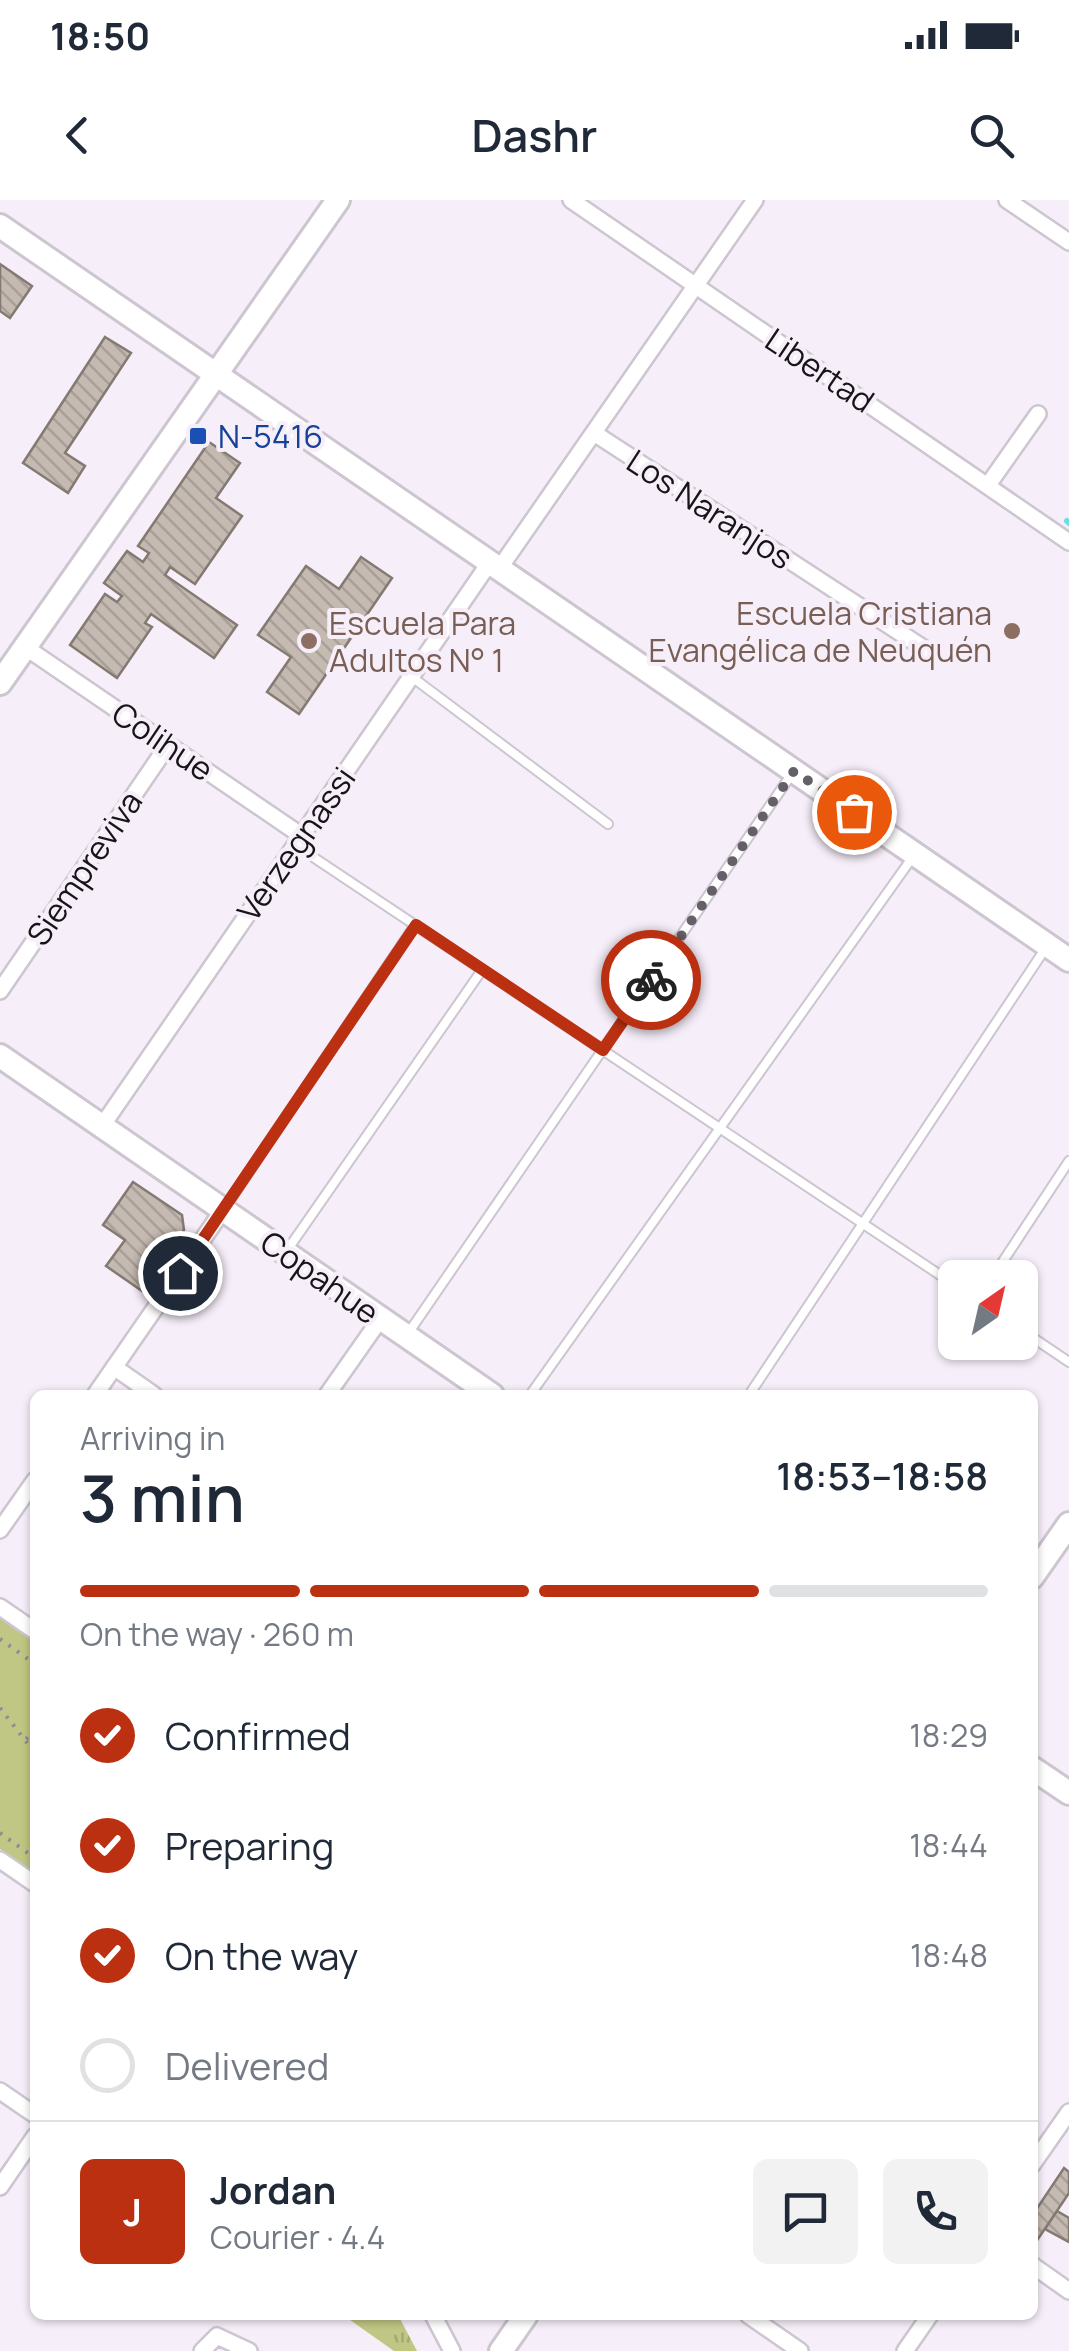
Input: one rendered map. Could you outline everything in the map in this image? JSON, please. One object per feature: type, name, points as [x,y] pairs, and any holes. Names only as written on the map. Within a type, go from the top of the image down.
[{"type":"street","points":[[0,682],[338,200]]},
{"type":"street","name":"Libertad","points":[[571,200],[1069,542]]},
{"type":"street","name":"Verzegnassi","points":[[102,1126],[411,676],[594,433],[755,200]]},
{"type":"street","points":[[1007,200],[1069,242]]},
{"type":"street","points":[[0,226],[1069,960]]},
{"type":"street","points":[[988,485],[1038,414]]},
{"type":"street","name":"Los Naranjos","points":[[594,433],[928,651]]},
{"type":"street","name":"Colihue","points":[[25,647],[299,840]]},
{"type":"street","name":"Siempreviva","points":[[0,991],[168,745]]},
{"type":"street","name":"Copahue","points":[[0,1056],[485,1390]]},
{"type":"street","points":[[98,1390],[224,1210]]},
{"type":"street","points":[[330,1390],[380,1318]]},
{"type":"street","points":[[114,1367],[147,1390]]},
{"type":"street","points":[[0,1530],[30,1487]]},
{"type":"street","points":[[1038,1568],[1069,1524]]},
{"type":"street","points":[[0,1607],[30,1627]]},
{"type":"street","points":[[1038,1772],[1069,1793]]},
{"type":"street","points":[[0,1860],[30,1881]]},
{"type":"street","points":[[0,2091],[30,2112]]},
{"type":"street","points":[[1038,2156],[1069,2112]]},
{"type":"street","points":[[0,2187],[30,2143]]},
{"type":"street","points":[[1038,2269],[1069,2290]]},
{"type":"street","points":[[436,2320],[452,2351]]},
{"type":"street","points":[[501,2351],[523,2320]]},
{"type":"street","points":[[755,2320],[800,2351]]},
{"type":"street","points":[[905,2351],[927,2320]]},
{"type":"street","points":[[202,2351],[218,2336],[249,2351]]},
{"type":"lane","points":[[411,676],[608,824]]},
{"type":"lane","points":[[406,1336],[794,771]]},
{"type":"lane","points":[[299,840],[482,970],[938,1275]]},
{"type":"lane","points":[[534,1390],[915,854]]},
{"type":"lane","points":[[224,1210],[416,925]]},
{"type":"lane","points":[[752,1390],[1048,945]]},
{"type":"lane","points":[[286,1253],[482,970]]},
{"type":"lane","points":[[1004,1260],[1069,1161]]},
{"type":"lane","points":[[1038,1341],[1069,1362]]},
{"type":"path","points":[[0,1639],[30,1660]]},
{"type":"path","points":[[0,1708],[30,1745]]},
{"type":"path","points":[[26,1739],[30,1736]]},
{"type":"path","points":[[0,1833],[30,1854]]},
{"type":"green space","points":[[0,1616],[30,1637],[30,1870],[0,1849]]},
{"type":"green space","points":[[350,2320],[401,2320],[417,2351],[394,2351]]},
{"type":"building","points":[[0,264],[32,286],[10,318],[0,311]]},
{"type":"building","points":[[105,337],[131,353],[65,453],[85,466],[68,493],[23,463]]},
{"type":"building","points":[[209,442],[240,463],[216,498],[242,516],[195,584],[170,567],[165,575],[237,625],[214,658],[151,614],[145,623],[152,627],[117,678],[70,645],[105,594],[117,602],[122,596],[104,583],[127,551],[143,562],[149,553],[138,546]]},
{"type":"building","points":[[361,557],[392,578],[299,714],[267,692],[291,657],[258,635],[306,566],[339,589]]},
{"type":"building","points":[[133,1182],[182,1215],[184,1230],[142,1291],[106,1266],[125,1240],[103,1225]]},
{"type":"building","points":[[1064,2168],[1069,2172],[1069,2193],[1038,2239],[1038,2207]]},
{"type":"building","points":[[1057,2211],[1069,2218],[1069,2242],[1045,2229]]},
{"type":"way so far","points":[[651,980],[794,771],[854,812]]},
{"type":"place","name":"N-5416","points":[[198,436]]},
{"type":"place","name":"Escuela Cristiana Evangélica de Neuquén","points":[[1012,631]]},
{"type":"place","name":"Escuela Para Adultos N° 1","points":[[309,641]]},
{"type":"route","points":[[180,1273],[416,925],[603,1050],[651,980]]}]
